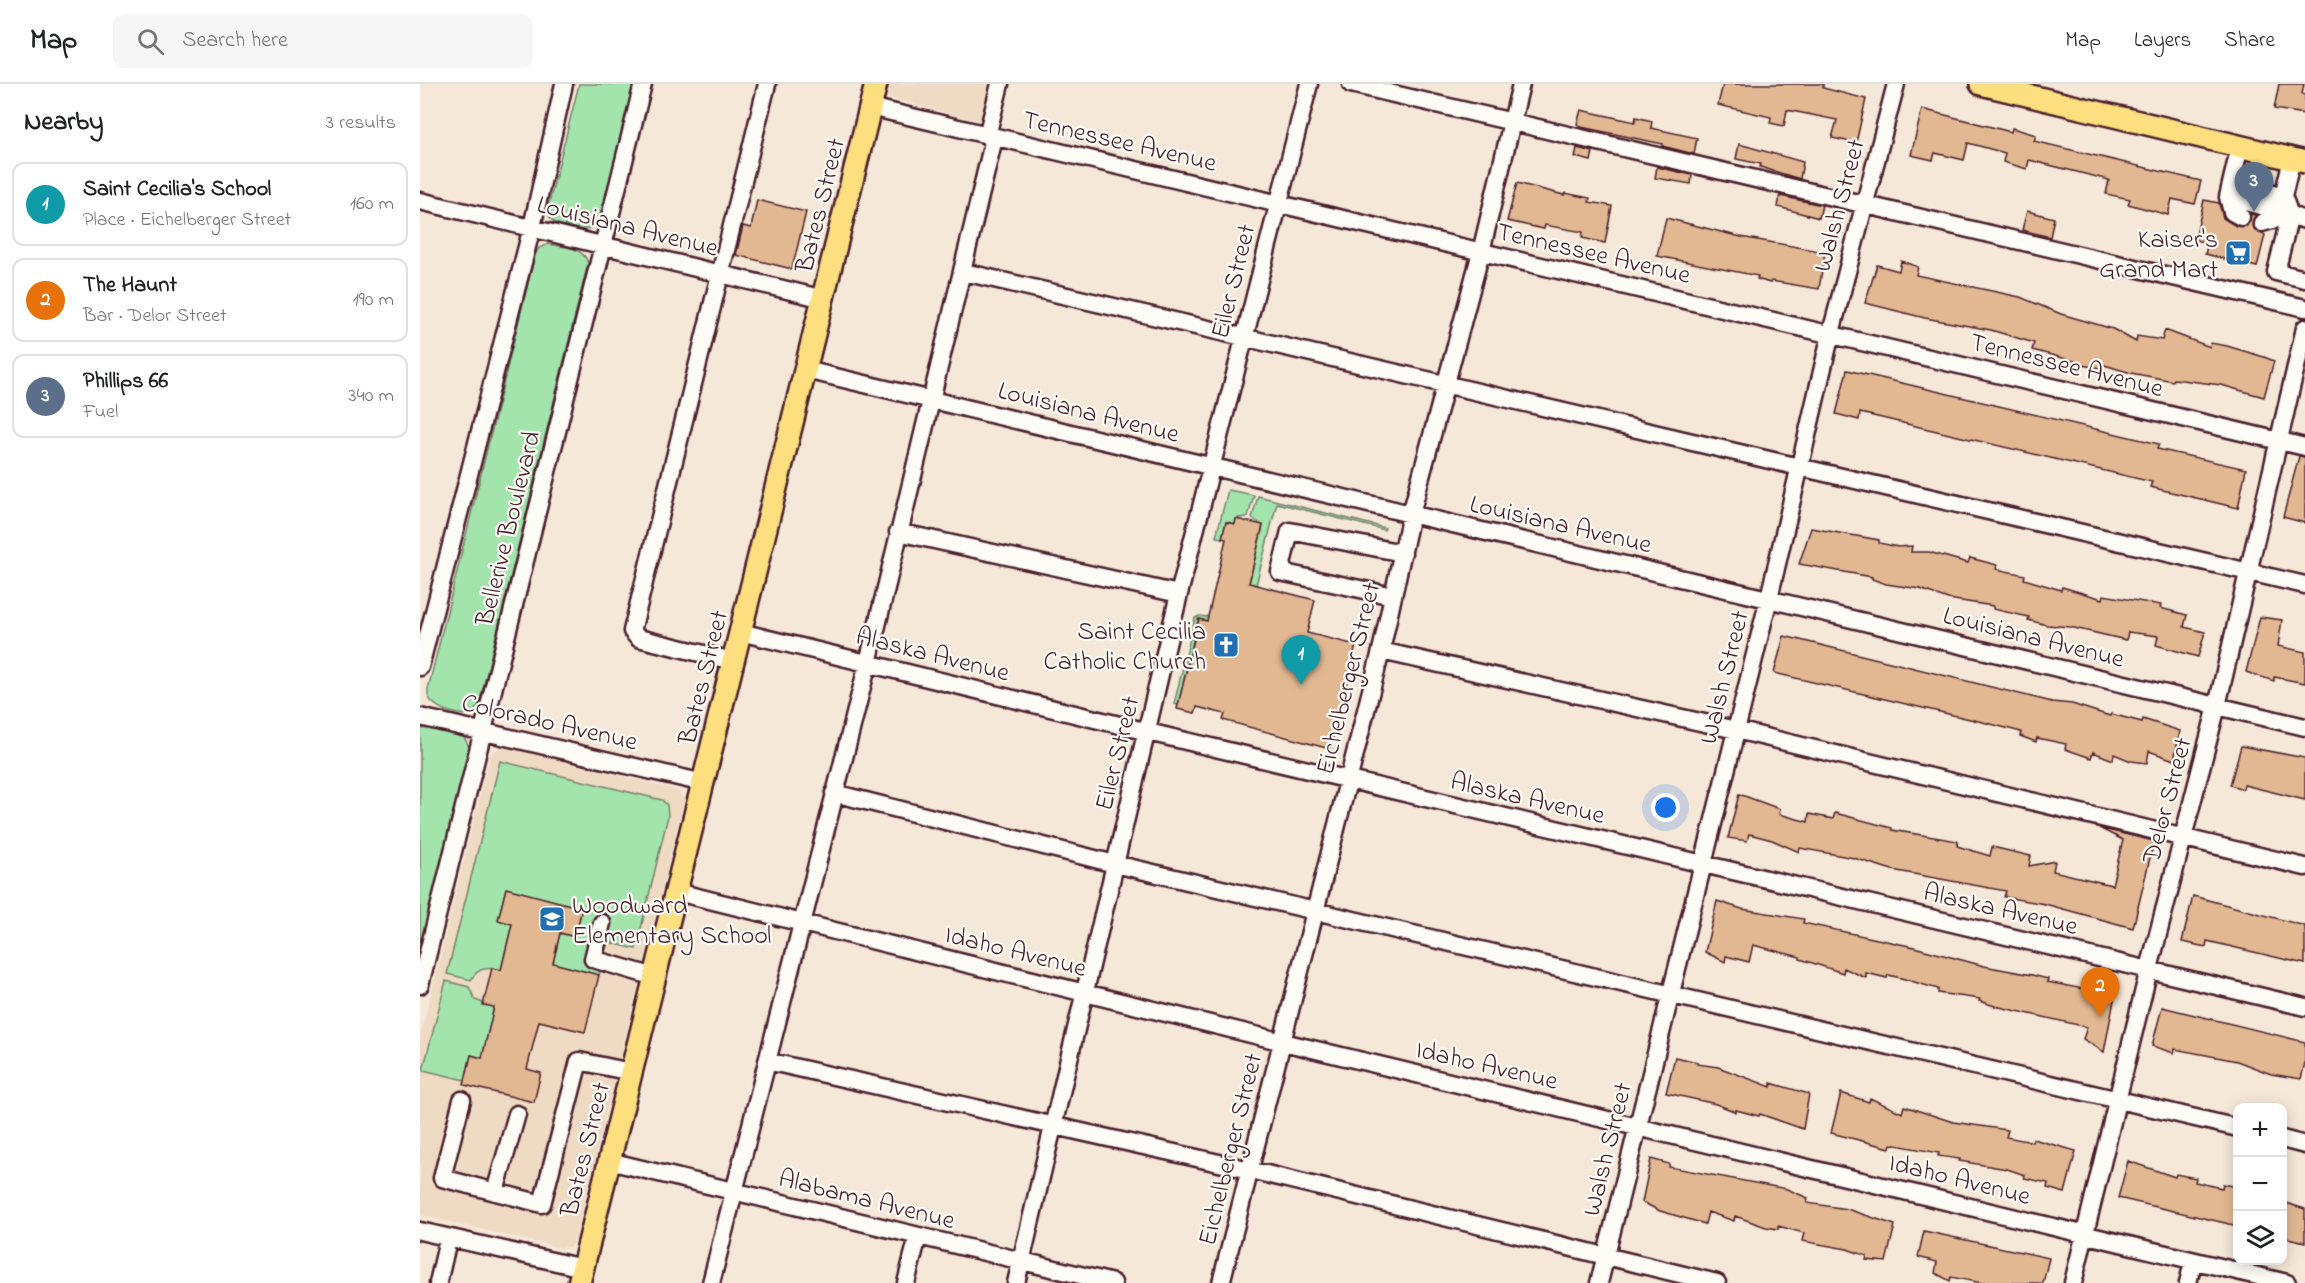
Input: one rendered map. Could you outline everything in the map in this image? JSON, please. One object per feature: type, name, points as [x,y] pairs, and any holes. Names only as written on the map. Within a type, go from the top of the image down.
[{"type":"main road","name":"Bates Street","points":[[581,1276],[876,84]]},
{"type":"main road","points":[[1981,84],[2298,160]]},
{"type":"street","name":"Bellerive Boulevard","points":[[420,667],[532,227],[564,84]]},
{"type":"street","name":"Bellerive Boulevard","points":[[420,985],[643,84]]},
{"type":"street","points":[[733,661],[638,638],[632,631],[718,274],[767,84]]},
{"type":"street","points":[[711,1283],[964,272],[1000,84]]},
{"type":"street","name":"Eiler Street","points":[[1016,1283],[1179,594],[1309,84]]},
{"type":"street","points":[[1350,84],[2305,308]]},
{"type":"street","name":"Eichelberger Street","points":[[1221,1283],[1381,651],[1411,514],[1481,252],[1521,84]]},
{"type":"street","name":"Walsh Street","points":[[1599,1283],[1769,598],[1831,333],[1896,84]]},
{"type":"street","name":"Tennessee Avenue","points":[[870,107],[2305,447]]},
{"type":"street","points":[[2240,146],[2230,189],[2232,212],[2241,218]]},
{"type":"street","points":[[2268,299],[2291,209],[2298,160]]},
{"type":"street","points":[[2230,189],[2266,207],[2291,209]]},
{"type":"street","name":"Louisiana Avenue","points":[[420,201],[824,298]]},
{"type":"street","points":[[2262,223],[2291,209]]},
{"type":"street","points":[[964,272],[2305,585]]},
{"type":"street","points":[[2276,272],[2305,279]]},
{"type":"street","name":"Delor Street","points":[[2073,1283],[2149,969],[2217,706],[2305,328]]},
{"type":"street","name":"Louisiana Avenue","points":[[806,370],[2305,727]]},
{"type":"street","points":[[1393,596],[1280,572],[1290,531],[1403,553]]},
{"type":"street","points":[[898,532],[1179,594]]},
{"type":"street","name":"Alaska Avenue","points":[[740,632],[1348,780],[2305,1007]]},
{"type":"street","points":[[1381,651],[1736,730],[2305,867]]},
{"type":"street","name":"Colorado Avenue","points":[[420,717],[704,783]]},
{"type":"street","points":[[834,793],[1115,864],[2233,1127]]},
{"type":"street","name":"Idaho Avenue","points":[[677,892],[1283,1042],[2285,1283]]},
{"type":"street","points":[[602,923],[593,959],[655,977]]},
{"type":"street","points":[[462,1100],[442,1178],[542,1204],[579,1060],[631,1072]]},
{"type":"street","points":[[767,1061],[1250,1170],[1718,1283]]},
{"type":"street","points":[[495,1192],[517,1114]]},
{"type":"street","points":[[2287,1140],[2305,1144]]},
{"type":"street","name":"Alabama Avenue","points":[[609,1161],[1107,1282]]},
{"type":"street","points":[[420,1231],[581,1276]]},
{"type":"street","points":[[906,1283],[918,1236]]},
{"type":"street","points":[[438,1283],[448,1240]]},
{"type":"street","points":[[2188,1283],[2193,1262]]},
{"type":"shaded area","points":[[885,84],[995,84],[986,123],[889,98]]},
{"type":"shaded area","name":"Woodward Elementary School","points":[[502,746],[677,790],[684,800],[574,1243],[569,1247],[560,1248],[420,1215],[420,1038],[490,754]]},
{"type":"green space","points":[[579,84],[634,84],[601,220],[586,229],[564,227],[553,221],[548,213]]},
{"type":"green space","points":[[548,244],[577,250],[582,253],[588,263],[479,705],[472,714],[454,713],[435,705],[428,696],[428,689],[535,255],[539,248]]},
{"type":"green space","points":[[1228,490],[1254,495],[1248,517],[1238,518],[1235,524],[1226,522],[1222,538],[1216,537]]},
{"type":"green space","points":[[1258,496],[1385,528],[1384,530],[1277,503],[1256,585],[1249,583],[1263,526],[1252,518]]},
{"type":"green space","points":[[1208,617],[1207,621],[1198,619],[1178,705],[1174,704],[1195,618]]},
{"type":"green space","points":[[428,728],[464,737],[470,749],[420,950],[420,729]]},
{"type":"green space","points":[[500,761],[662,800],[667,805],[668,816],[636,949],[608,942],[599,975],[553,963],[560,933],[575,937],[582,908],[506,889],[498,920],[512,924],[501,970],[492,968],[480,970],[471,980],[447,974]]},
{"type":"green space","points":[[446,981],[469,987],[475,1000],[494,1007],[482,1058],[471,1055],[465,1080],[423,1070]]},
{"type":"building","points":[[1723,84],[1823,84],[1823,88],[1866,99],[1856,143],[1832,138],[1837,120],[1787,110],[1784,126],[1770,123],[1771,117],[1718,105]]},
{"type":"building","points":[[2279,84],[2304,84],[2302,94],[2305,95],[2305,114],[2274,109]]},
{"type":"building","points":[[1922,109],[2011,132],[2012,128],[2036,135],[2034,141],[2201,181],[2195,204],[2172,199],[2168,215],[2128,204],[2130,199],[2106,194],[2109,180],[2029,160],[2027,169],[2003,162],[2005,153],[1968,143],[1964,160],[1935,153],[1933,160],[1911,155]]},
{"type":"building","points":[[1581,110],[1635,122],[1636,117],[1652,121],[1651,128],[1697,138],[1694,154],[1662,146],[1663,144],[1581,127],[1577,124]]},
{"type":"building","points":[[1739,144],[1803,162],[1800,179],[1760,167],[1761,164],[1736,159]]},
{"type":"building","points":[[1577,148],[1593,152],[1591,161],[1575,157]]},
{"type":"building","points":[[1657,167],[1692,175],[1691,184],[1655,178]]},
{"type":"building","points":[[1517,183],[1564,195],[1565,193],[1590,198],[1589,202],[1612,206],[1605,243],[1582,238],[1583,232],[1545,225],[1544,229],[1507,221]]},
{"type":"building","points":[[1780,196],[1822,205],[1819,218],[1778,207]]},
{"type":"building","points":[[757,200],[806,212],[792,269],[736,255],[743,226],[751,228]]},
{"type":"building","points":[[2204,200],[2219,203],[2223,218],[2236,226],[2247,226],[2251,214],[2255,215],[2252,226],[2265,235],[2257,267],[2205,254],[2208,243],[2195,240]]},
{"type":"building","points":[[2027,211],[2054,218],[2050,237],[2022,230]]},
{"type":"building","points":[[1666,218],[1741,237],[1825,252],[1819,289],[1771,281],[1770,283],[1757,279],[1758,276],[1657,256]]},
{"type":"building","points":[[1901,261],[1918,267],[1916,275],[2020,297],[2061,314],[2113,329],[2136,342],[2137,336],[2162,340],[2165,330],[2210,347],[2211,343],[2264,357],[2274,361],[2264,397],[2221,385],[2174,379],[2173,381],[2131,373],[2101,364],[2100,368],[2082,365],[2082,363],[2032,350],[2034,343],[1991,330],[1925,318],[1865,303],[1877,265],[1899,271]]},
{"type":"building","points":[[1847,370],[2159,444],[2157,449],[2246,469],[2238,508],[2150,487],[2152,482],[1886,419],[1860,413],[1859,420],[1836,414]]},
{"type":"building","points":[[2299,456],[2305,457],[2305,523],[2283,517]]},
{"type":"building","points":[[1236,519],[1263,525],[1249,583],[1315,600],[1307,633],[1356,645],[1330,749],[1223,720],[1225,714],[1197,707],[1195,713],[1177,709],[1199,619],[1207,621],[1226,539],[1222,538],[1226,522],[1235,524]]},
{"type":"building","points":[[1811,528],[1879,540],[1879,543],[1898,547],[1912,546],[1911,552],[1929,552],[1968,563],[1970,558],[1997,565],[1996,569],[2025,575],[2024,579],[2061,590],[2062,587],[2103,599],[2104,595],[2161,605],[2160,608],[2187,615],[2184,627],[2205,632],[2198,657],[2156,645],[2158,636],[2128,632],[2126,640],[2070,627],[2047,625],[2028,620],[2029,617],[1993,609],[1993,606],[1948,599],[1920,589],[1886,584],[1872,577],[1799,564]]},
{"type":"building","points":[[2260,617],[2282,620],[2278,646],[2305,652],[2305,683],[2274,677],[2274,681],[2246,672]]},
{"type":"building","points":[[1784,636],[2052,702],[2072,704],[2110,716],[2111,714],[2142,722],[2143,719],[2180,731],[2174,760],[2149,751],[2147,763],[2131,761],[2114,754],[2113,760],[2093,752],[2091,758],[2065,749],[2066,744],[2037,738],[2036,742],[2020,736],[2021,732],[1991,724],[1774,673]]},
{"type":"building","points":[[2241,746],[2305,758],[2305,800],[2244,785],[2243,789],[2230,785]]},
{"type":"building","points":[[1739,794],[1780,809],[1779,814],[1808,822],[1809,814],[1833,819],[1835,813],[1892,828],[1892,830],[1958,841],[1957,846],[1990,856],[1992,847],[2031,856],[2029,866],[2055,861],[2053,871],[2112,885],[2123,840],[2099,828],[2154,841],[2133,928],[2045,904],[2004,897],[2006,891],[1892,870],[1854,858],[1800,848],[1799,852],[1772,840],[1749,834],[1747,841],[1728,838]]},
{"type":"building","points":[[506,888],[582,908],[575,937],[560,933],[553,963],[599,975],[585,1032],[539,1021],[527,1069],[541,1073],[534,1102],[464,1085],[471,1055],[482,1058],[494,1007],[483,1005],[492,968],[501,970],[512,924],[498,920]]},
{"type":"building","points":[[2193,896],[2305,926],[2305,964],[2207,941],[2206,947],[2182,942]]},
{"type":"building","points":[[1717,901],[1742,909],[1804,919],[1803,923],[1914,947],[1984,966],[2032,975],[2048,979],[2047,982],[2115,995],[2104,1052],[2083,1039],[2087,1027],[1995,1006],[1979,1001],[1980,999],[1938,993],[1938,989],[1901,978],[1888,975],[1887,978],[1866,973],[1866,978],[1844,968],[1843,973],[1800,959],[1800,957],[1753,945],[1749,962],[1726,956],[1725,962],[1705,952]]},
{"type":"building","points":[[2162,1007],[2305,1042],[2305,1063],[2301,1079],[2271,1074],[2237,1061],[2175,1049],[2174,1053],[2152,1046]]},
{"type":"building","points":[[1675,1057],[1698,1062],[1697,1064],[1718,1067],[1771,1087],[1771,1083],[1809,1094],[1803,1129],[1760,1114],[1759,1116],[1736,1110],[1736,1112],[1716,1104],[1666,1093]]},
{"type":"building","points":[[1841,1093],[1869,1102],[1870,1098],[1902,1113],[1904,1106],[1953,1122],[2008,1130],[2006,1137],[2032,1142],[2033,1139],[2076,1151],[2065,1193],[2047,1188],[2048,1183],[2024,1178],[2025,1175],[2007,1169],[1959,1161],[1960,1159],[1938,1156],[1939,1153],[1891,1144],[1890,1148],[1831,1133]]},
{"type":"building","points":[[1651,1159],[1669,1164],[1669,1167],[1787,1189],[1808,1198],[1807,1203],[1847,1209],[1895,1225],[1886,1262],[1866,1260],[1867,1256],[1847,1249],[1802,1241],[1804,1233],[1778,1226],[1778,1229],[1766,1227],[1735,1216],[1734,1221],[1708,1212],[1705,1224],[1660,1211],[1642,1202]]},
{"type":"building","points":[[2128,1161],[2175,1177],[2176,1174],[2196,1178],[2195,1182],[2222,1188],[2223,1184],[2233,1186],[2233,1225],[2118,1198]]},
{"type":"building","points":[[2287,1203],[2305,1209],[2305,1242],[2287,1238]]},
{"type":"building","points":[[1924,1231],[2049,1258],[2043,1283],[1982,1283],[1951,1277],[1950,1281],[1935,1273],[1937,1262],[1918,1257]]},
{"type":"place","name":"Phillips 66","points":[[2254,212]]},
{"type":"place","name":"Kaiser's Grand Mart","points":[[2238,253]]},
{"type":"place","name":"Saint Cecilia Catholic Church","points":[[1226,645]]},
{"type":"place","name":"Saint Cecilia's School","points":[[1301,685]]},
{"type":"place","name":"Woodward Elementary School","points":[[552,919]]},
{"type":"place","name":"The Haunt","points":[[2100,1017]]}]
